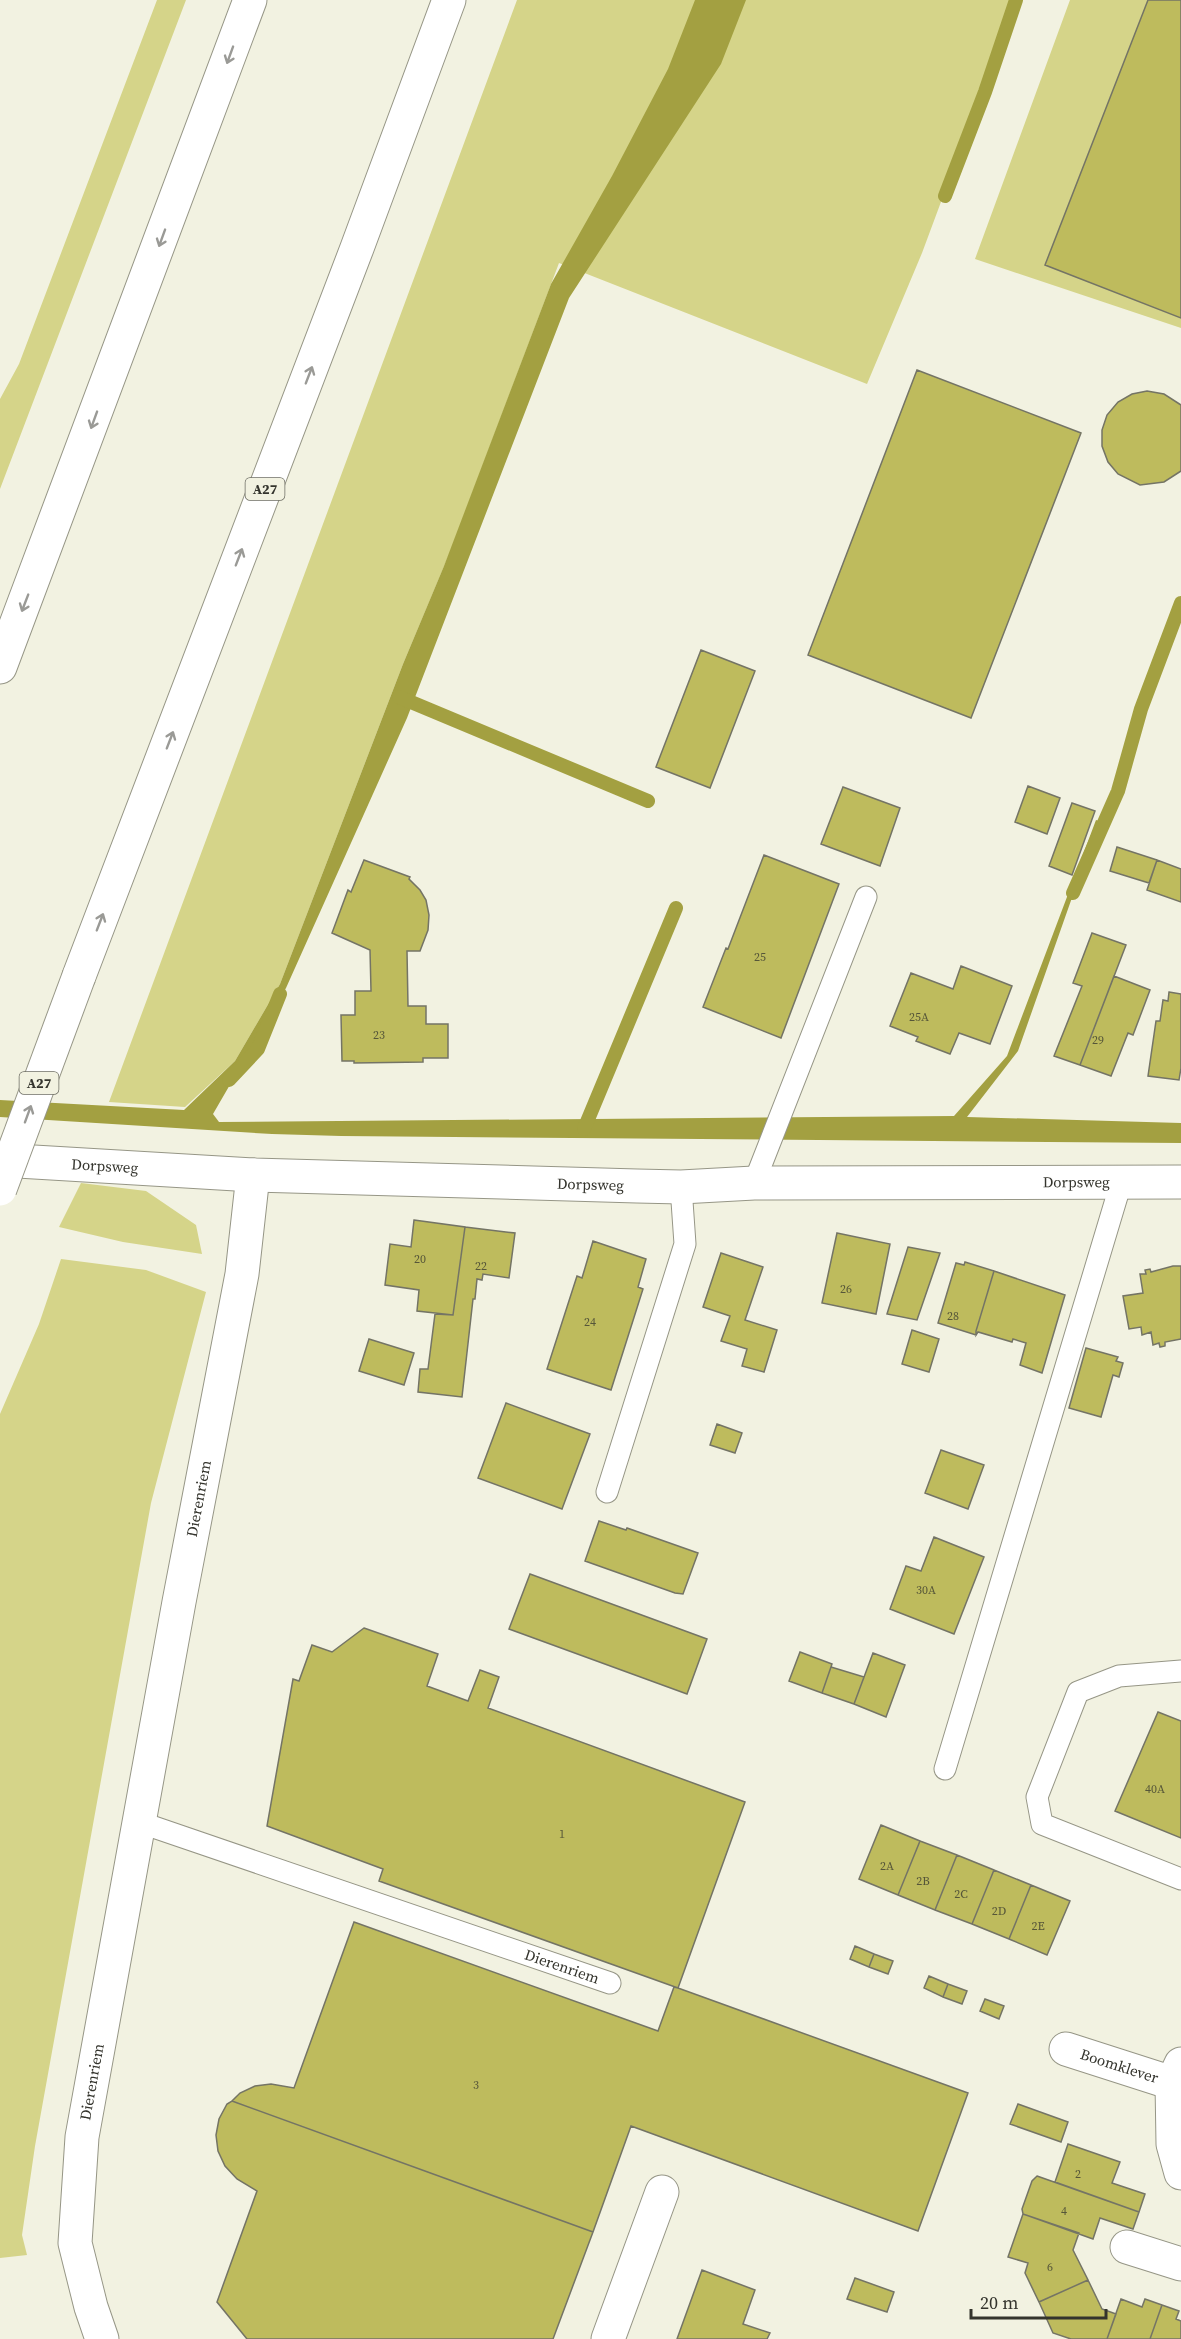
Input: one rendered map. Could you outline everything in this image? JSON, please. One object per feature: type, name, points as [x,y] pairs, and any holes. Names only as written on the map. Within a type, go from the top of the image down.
[{"type":"main road","points":[[0,667],[250,0]]},
{"type":"main road","name":"A27","points":[[0,1189],[449,0]]},
{"type":"main road","name":"Dorpsweg","points":[[0,1160],[253,1175],[681,1187],[754,1183],[1181,1182]]},
{"type":"main road","name":"Dierenriem","points":[[102,2339],[91,2307],[75,2243],[82,2137],[178,1602],[242,1274],[253,1175]]},
{"type":"main road","name":"Boomklever","points":[[1066,2049],[1176,2074],[1173,2144],[1181,2173]]},
{"type":"main road","points":[[608,2339],[662,2192]]},
{"type":"main road","points":[[1127,2247],[1181,2264]]},
{"type":"lane","points":[[754,1183],[866,897]]},
{"type":"lane","points":[[945,1768],[1121,1183]]},
{"type":"lane","points":[[606,1492],[685,1244],[681,1187]]},
{"type":"lane","points":[[1181,1671],[1119,1676],[1078,1692],[1037,1797],[1042,1824],[1181,1879]]},
{"type":"lane","name":"Dierenriem","points":[[139,1822],[610,1983]]},
{"type":"shaded area","points":[[157,0],[186,0],[0,489],[0,399],[19,364]]},
{"type":"shaded area","points":[[517,0],[1016,0],[922,253],[867,384],[559,263],[450,552],[403,664],[280,984],[235,1061],[185,1107],[109,1102]]},
{"type":"shaded area","points":[[695,0],[746,0],[721,64],[569,298],[407,718],[286,988],[213,1114],[219,1122],[954,1116],[1007,1056],[1096,820],[1099,821],[1018,1051],[967,1117],[1181,1123],[1181,1143],[341,1136],[272,1134],[0,1117],[0,1100],[184,1110],[235,1061],[280,984],[403,664],[444,566],[551,284],[612,176],[668,69]]},
{"type":"shaded area","points":[[1070,0],[1181,0],[1181,328],[975,259]]},
{"type":"shaded area","points":[[81,1183],[146,1191],[196,1225],[202,1254],[123,1242],[59,1227]]},
{"type":"shaded area","points":[[61,1259],[146,1270],[206,1292],[151,1503],[35,2146],[22,2235],[27,2255],[0,2258],[0,1414],[39,1324]]},
{"type":"building","points":[[1148,0],[1181,0],[1181,318],[1045,265]]},
{"type":"building","points":[[917,370],[1081,433],[971,718],[808,655]]},
{"type":"building","points":[[1147,391],[1164,394],[1181,405],[1181,471],[1164,482],[1140,485],[1118,474],[1108,462],[1102,446],[1102,430],[1107,415],[1118,402],[1132,394]]},
{"type":"building","points":[[701,650],[755,671],[710,788],[656,767]]},
{"type":"building","points":[[1028,786],[1060,798],[1047,834],[1015,822]]},
{"type":"building","points":[[843,787],[900,808],[880,866],[821,844]]},
{"type":"building","points":[[1072,803],[1095,811],[1072,875],[1049,866]]},
{"type":"building","points":[[1117,847],[1157,860],[1149,883],[1110,871]]},
{"type":"building","points":[[764,855],[839,884],[781,1038],[703,1007]]},
{"type":"building","points":[[364,860],[410,877],[409,879],[426,900],[429,915],[428,930],[420,951],[407,951],[408,1006],[426,1006],[426,1024],[448,1024],[448,1058],[423,1058],[423,1062],[354,1063],[354,1061],[342,1061],[341,1015],[355,1015],[355,991],[371,991],[370,950],[332,933],[348,890],[351,892]]},
{"type":"building","points":[[1157,860],[1181,869],[1181,902],[1147,890]]},
{"type":"building","points":[[1092,933],[1126,945],[1080,1065],[1054,1056],[1082,986],[1073,983]]},
{"type":"building","points":[[961,966],[1012,986],[990,1044],[959,1033],[950,1054],[916,1041],[918,1037],[890,1026],[911,973],[953,989]]},
{"type":"building","points":[[1114,976],[1150,990],[1133,1035],[1128,1033],[1111,1076],[1080,1065]]},
{"type":"building","points":[[1169,992],[1181,994],[1179,1080],[1148,1076],[1156,1021],[1160,1021],[1163,1000],[1168,1001]]},
{"type":"building","points":[[414,1220],[465,1227],[453,1315],[417,1311],[419,1290],[385,1285],[390,1244],[411,1247]]},
{"type":"building","points":[[465,1227],[515,1233],[509,1278],[483,1274],[482,1280],[477,1279],[462,1397],[418,1392],[420,1369],[428,1369],[435,1314],[453,1315]]},
{"type":"building","points":[[837,1233],[890,1244],[876,1314],[822,1303]]},
{"type":"building","points":[[593,1241],[646,1259],[638,1287],[643,1289],[611,1390],[547,1369],[577,1276],[582,1278]]},
{"type":"building","points":[[908,1247],[940,1253],[917,1320],[887,1314]]},
{"type":"building","points":[[721,1253],[763,1267],[745,1320],[777,1330],[764,1372],[742,1366],[747,1349],[721,1341],[730,1316],[703,1307]]},
{"type":"building","points":[[965,1262],[994,1271],[976,1335],[938,1323],[956,1263],[964,1265]]},
{"type":"building","points":[[1181,1266],[1181,1339],[1165,1342],[1165,1346],[1160,1347],[1159,1343],[1153,1345],[1151,1332],[1142,1335],[1141,1327],[1129,1329],[1123,1296],[1143,1293],[1140,1274],[1146,1274],[1145,1270],[1150,1269],[1151,1272]]},
{"type":"building","points":[[994,1271],[1065,1295],[1042,1373],[1020,1365],[1026,1343],[1013,1339],[1012,1342],[978,1332],[976,1335]]},
{"type":"building","points":[[912,1330],[939,1339],[929,1372],[902,1364]]},
{"type":"building","points":[[369,1339],[414,1353],[404,1385],[359,1371]]},
{"type":"building","points":[[1086,1348],[1118,1357],[1116,1361],[1123,1363],[1119,1377],[1113,1375],[1101,1417],[1069,1408]]},
{"type":"building","points":[[506,1403],[590,1434],[562,1509],[478,1478]]},
{"type":"building","points":[[717,1424],[742,1433],[735,1453],[710,1445]]},
{"type":"building","points":[[941,1450],[984,1465],[968,1509],[925,1493]]},
{"type":"building","points":[[599,1521],[626,1530],[627,1528],[698,1553],[683,1594],[585,1561]]},
{"type":"building","points":[[934,1537],[984,1557],[954,1634],[890,1609],[906,1566],[921,1571]]},
{"type":"building","points":[[530,1574],[707,1639],[687,1694],[509,1629]]},
{"type":"building","points":[[364,1628],[438,1654],[427,1686],[468,1701],[480,1670],[499,1677],[488,1708],[745,1802],[678,1988],[379,1881],[383,1869],[267,1826],[293,1679],[299,1681],[312,1645],[332,1652]]},
{"type":"building","points":[[800,1652],[832,1664],[822,1693],[789,1681]]},
{"type":"building","points":[[873,1653],[905,1665],[886,1717],[854,1704]]},
{"type":"building","points":[[831,1667],[864,1677],[854,1704],[822,1693]]},
{"type":"building","points":[[1158,1712],[1181,1721],[1181,1838],[1115,1811]]},
{"type":"building","points":[[881,1825],[920,1841],[898,1895],[859,1879]]},
{"type":"building","points":[[920,1841],[957,1855],[935,1910],[898,1895]]},
{"type":"building","points":[[957,1855],[994,1870],[972,1924],[935,1910]]},
{"type":"building","points":[[994,1870],[1031,1885],[1009,1939],[972,1924]]},
{"type":"building","points":[[1031,1885],[1070,1901],[1047,1955],[1009,1939]]},
{"type":"building","points":[[354,1922],[658,2031],[674,1987],[968,2093],[918,2231],[631,2126],[593,2232],[232,2101],[240,2093],[255,2086],[271,2084],[294,2088]]},
{"type":"building","points":[[855,1946],[874,1954],[869,1967],[850,1959]]},
{"type":"building","points":[[874,1954],[893,1961],[888,1974],[869,1967]]},
{"type":"building","points":[[929,1976],[948,1984],[943,1997],[924,1988]]},
{"type":"building","points":[[948,1984],[967,1991],[962,2004],[943,1997]]},
{"type":"building","points":[[985,1999],[1004,2006],[999,2019],[980,2011]]},
{"type":"building","points":[[232,2101],[593,2232],[553,2339],[247,2339],[217,2302],[257,2191],[237,2179],[225,2166],[218,2151],[216,2135],[219,2119],[227,2104]]},
{"type":"building","points":[[1018,2104],[1068,2122],[1061,2142],[1010,2124]]},
{"type":"building","points":[[1068,2144],[1120,2162],[1112,2183],[1145,2194],[1139,2212],[1055,2182]]},
{"type":"building","points":[[1037,2176],[1139,2212],[1133,2229],[1100,2218],[1093,2239],[1023,2214],[1022,2209],[1032,2181]]},
{"type":"building","points":[[1023,2214],[1079,2233],[1073,2250],[1088,2280],[1039,2302],[1025,2273],[1028,2263],[1008,2257]]},
{"type":"building","points":[[702,2270],[755,2290],[743,2324],[770,2333],[767,2339],[677,2339]]},
{"type":"building","points":[[855,2278],[894,2292],[887,2312],[847,2299]]},
{"type":"building","points":[[1088,2280],[1102,2309],[1116,2314],[1107,2339],[1071,2339],[1053,2333],[1039,2302]]},
{"type":"building","points":[[1121,2299],[1142,2307],[1145,2299],[1162,2305],[1150,2339],[1107,2339]]},
{"type":"building","points":[[1162,2305],[1179,2311],[1176,2319],[1181,2321],[1181,2339],[1150,2339]]},
{"type":"waterway","points":[[945,196],[985,92],[1016,0]]},
{"type":"waterway","points":[[1073,893],[1118,791],[1141,709],[1181,603]]},
{"type":"waterway","points":[[399,697],[648,801]]},
{"type":"waterway","points":[[584,1129],[676,908]]},
{"type":"waterway","points":[[229,1080],[258,1049],[280,994]]}]
